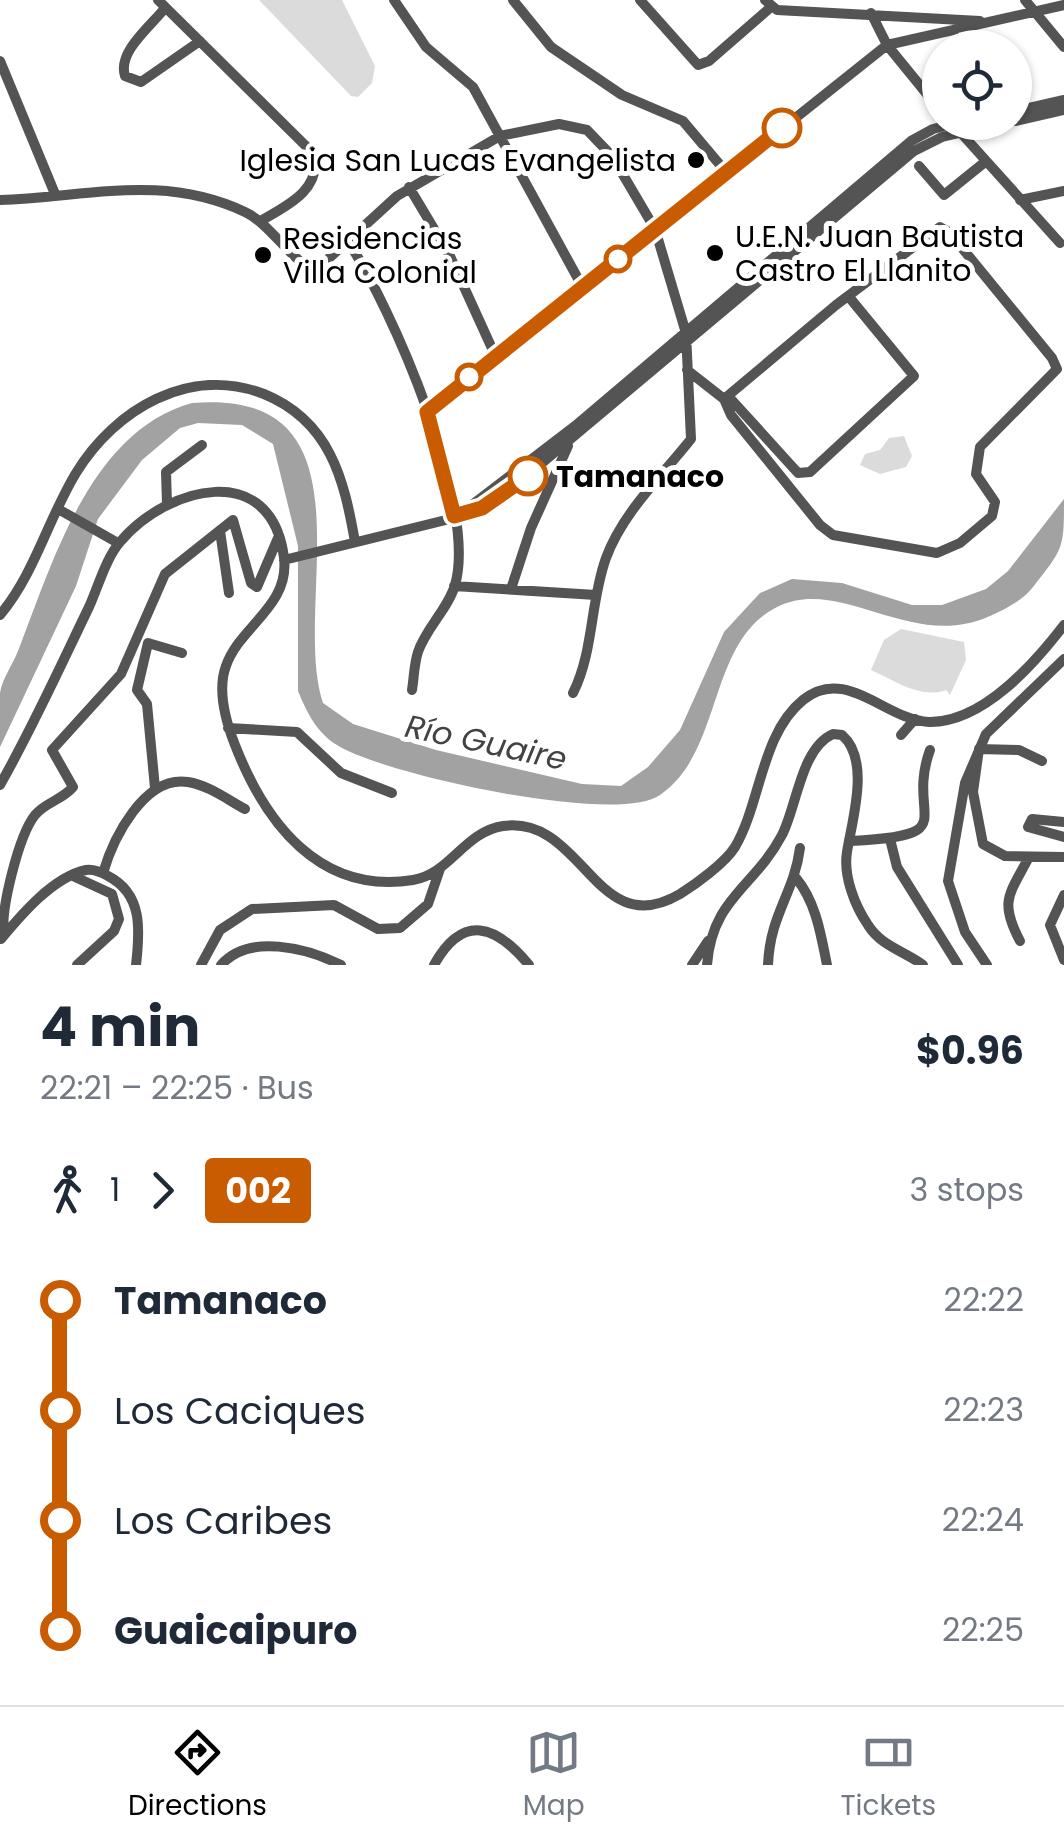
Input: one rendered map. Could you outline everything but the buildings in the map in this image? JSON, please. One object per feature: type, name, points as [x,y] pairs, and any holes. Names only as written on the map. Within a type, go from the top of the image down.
[{"type":"street","points":[[394,0],[426,47],[473,87],[582,286]]},
{"type":"street","points":[[513,0],[560,54],[635,102],[682,121],[726,172]]},
{"type":"street","points":[[640,0],[694,62],[709,61],[768,3],[986,22]]},
{"type":"street","points":[[1025,0],[1064,47]]},
{"type":"street","points":[[200,41],[141,82],[128,79],[122,70],[124,59],[162,4],[200,41],[306,146],[315,160],[308,187],[262,220]]},
{"type":"street","points":[[427,412],[886,45],[1064,5]]},
{"type":"street","points":[[871,13],[886,45],[922,88]]},
{"type":"street","points":[[0,61],[55,194]]},
{"type":"street","points":[[1032,107],[1064,100]]},
{"type":"street","points":[[1032,117],[1064,110]]},
{"type":"street","points":[[0,200],[176,189],[220,200],[262,220],[305,266],[316,270],[409,187],[500,136],[559,124],[586,130],[612,156],[655,229],[686,339],[691,439],[621,527],[606,558],[582,674],[572,692]]},
{"type":"street","points":[[284,560],[475,511],[504,494],[569,445],[911,140],[922,136]]},
{"type":"street","points":[[968,140],[1060,243]]},
{"type":"street","points":[[919,166],[944,196],[985,162]]},
{"type":"street","points":[[409,187],[449,254],[496,355]]},
{"type":"street","points":[[1020,200],[1064,191]]},
{"type":"street","points":[[940,227],[1052,358],[1057,370],[980,447],[976,474],[996,510],[960,544],[927,553],[827,532],[731,416],[726,398],[940,227]]},
{"type":"street","points":[[347,240],[403,341],[427,412],[454,516],[458,556],[454,586],[418,652],[412,690]]},
{"type":"street","points":[[688,370],[726,398],[798,473],[810,472],[914,376],[849,297]]},
{"type":"street","points":[[454,516],[512,476],[686,339]]},
{"type":"street","points":[[0,615],[31,568],[76,473],[122,420],[183,388],[224,385],[283,403],[315,428],[338,467],[355,542]]},
{"type":"street","points":[[167,504],[166,472],[202,445]]},
{"type":"street","points":[[511,589],[531,528],[569,445]]},
{"type":"street","points":[[0,785],[114,541],[167,504],[204,491],[230,492],[250,499],[266,513],[284,560],[282,584],[273,602],[230,654],[223,674],[228,728],[250,784],[286,838],[308,856],[364,878],[416,880],[441,868],[468,841],[508,825],[542,831],[566,846],[599,886],[620,902],[638,906],[667,900],[682,892],[735,846],[781,730],[802,701],[823,690],[840,688],[916,719],[942,721],[971,712],[1005,687],[1064,625]]},
{"type":"street","points":[[58,509],[114,541]]},
{"type":"street","points":[[2,937],[3,907],[24,836],[44,806],[72,787],[69,774],[53,756],[55,744],[90,714],[121,674],[164,574],[233,520],[251,583],[257,586],[278,538]]},
{"type":"street","points":[[220,530],[229,594]]},
{"type":"street","points":[[454,586],[596,595]]},
{"type":"street","points":[[155,788],[147,704],[137,690],[142,651],[148,643],[182,653]]},
{"type":"street","points":[[987,965],[965,932],[948,880],[965,783],[990,729],[1064,658]]},
{"type":"street","points":[[901,735],[916,719]]},
{"type":"street","points":[[228,728],[297,732],[341,773],[392,793]]},
{"type":"street","points":[[708,965],[722,907],[767,861],[784,831],[814,749],[833,734],[842,735],[852,747],[860,803],[846,854],[849,878],[868,927],[887,946],[923,965]]},
{"type":"street","points":[[979,748],[1019,750],[1042,761]]},
{"type":"street","points":[[979,748],[973,792],[983,844],[998,854],[1029,858],[1064,856]]},
{"type":"street","points":[[851,841],[907,838],[923,822],[930,750]]},
{"type":"street","points":[[103,873],[112,841],[155,788],[188,782],[246,810]]},
{"type":"street","points":[[1064,822],[1032,818],[1028,827],[1064,837]]},
{"type":"street","points":[[890,839],[897,867],[958,965]]},
{"type":"street","points":[[768,965],[769,932],[796,878],[800,848]]},
{"type":"street","points":[[1020,941],[1007,921],[1007,908],[1029,858]]},
{"type":"street","points":[[201,965],[220,930],[252,908],[334,905],[378,929],[400,928],[428,904],[441,868]]},
{"type":"street","points":[[2,937],[51,889],[88,869],[125,886],[133,898],[139,920],[136,965]]},
{"type":"street","points":[[72,876],[112,894],[119,919],[114,931],[77,965]]},
{"type":"street","points":[[796,878],[805,889],[822,934],[828,965]]},
{"type":"street","points":[[1064,895],[1050,925],[1064,960]]},
{"type":"street","points":[[692,965],[717,927]]},
{"type":"street","points":[[434,965],[446,944],[460,934],[484,930],[500,934],[530,965]]},
{"type":"street","points":[[221,965],[238,951],[258,946],[296,950],[341,965]]},
{"type":"street","points":[[236,965],[238,951]]},
{"type":"shaded area","points":[[259,0],[342,0],[375,66],[372,83],[358,97],[351,96]]},
{"type":"shaded area","name":"Río Guaire","points":[[192,403],[251,407],[288,429],[308,465],[316,510],[316,661],[323,703],[353,724],[436,750],[582,784],[621,786],[648,767],[680,730],[724,632],[760,593],[792,579],[842,583],[912,605],[942,605],[986,589],[1008,571],[1064,499],[1062,538],[1051,564],[1024,596],[990,616],[961,625],[905,621],[827,600],[802,600],[777,607],[754,623],[738,645],[695,752],[681,776],[660,795],[636,803],[551,800],[448,782],[400,769],[362,757],[324,735],[298,691],[298,546],[273,444],[242,425],[198,423],[180,428],[142,460],[98,519],[76,586],[0,747],[1,688],[80,505],[101,471],[127,441],[157,418]]},
{"type":"shaded area","points":[[904,436],[912,456],[906,467],[880,474],[860,465],[865,454],[880,450],[889,438]]},
{"type":"shaded area","points":[[901,629],[964,642],[966,660],[950,695],[946,690],[927,692],[909,688],[871,670],[884,640]]},
{"type":"bus line","name":"002","points":[[528,476],[482,508],[454,516],[427,412],[782,128]]},
{"type":"place","name":"Iglesia San Lucas Evangelista","points":[[696,160]]},
{"type":"place","name":"U.E.N. Juan Bautista Castro El Llanito","points":[[715,253]]},
{"type":"place","name":"Residencias Villa Colonial","points":[[263,255]]},
{"type":"place","name":"Tamanaco","points":[[528,476]]}]
